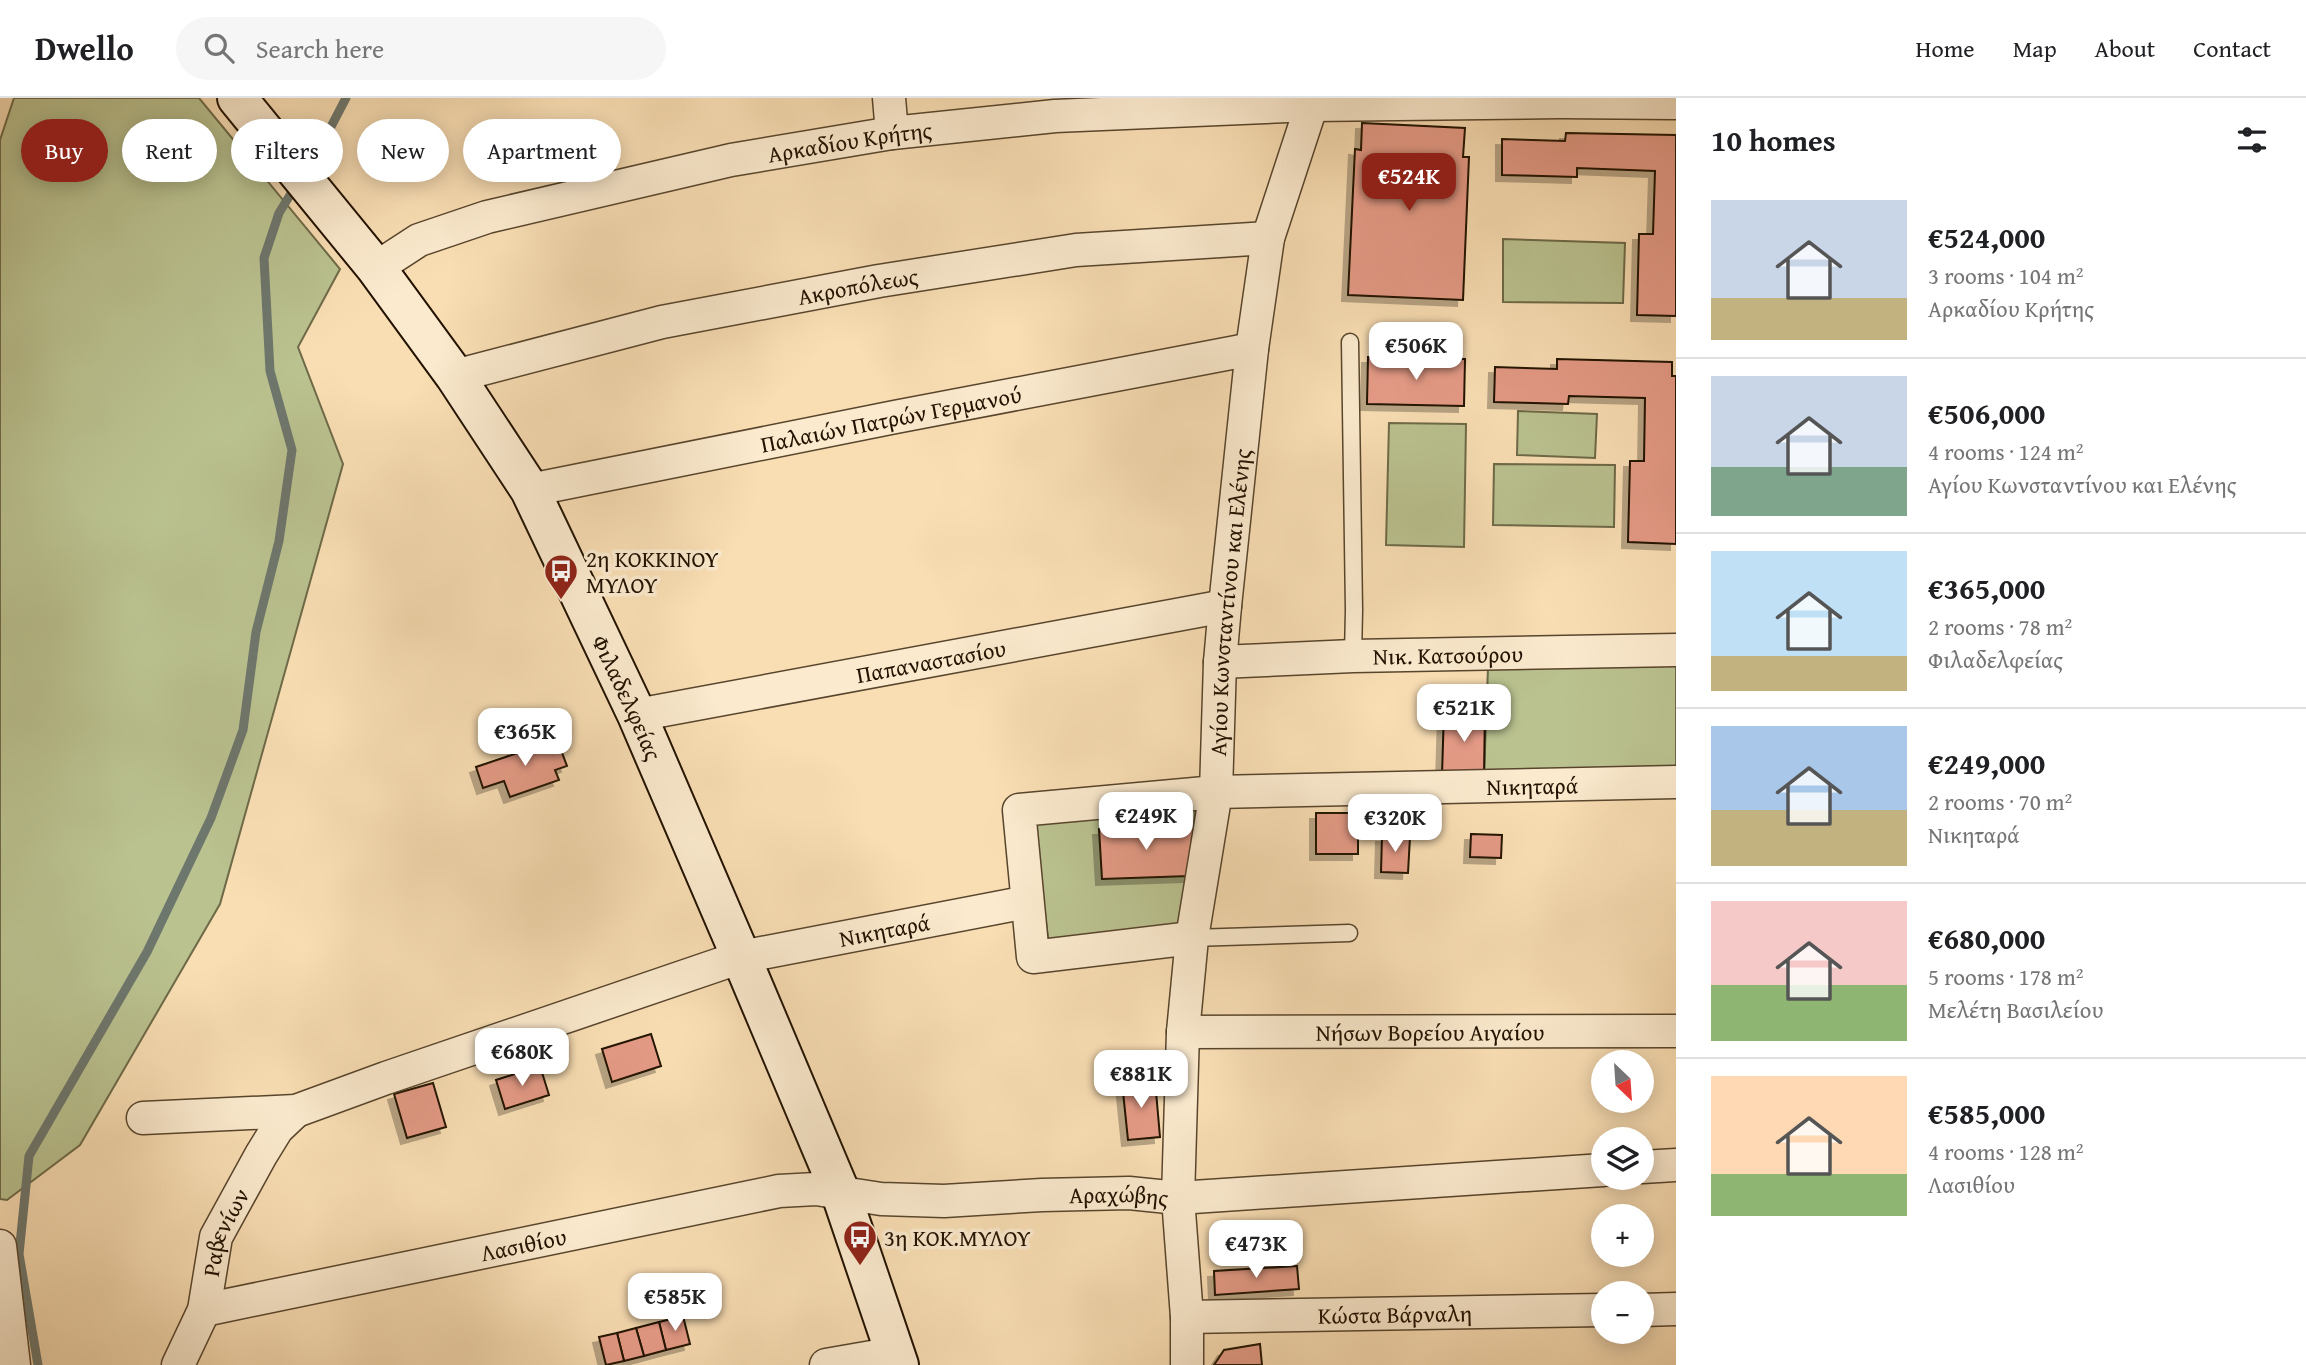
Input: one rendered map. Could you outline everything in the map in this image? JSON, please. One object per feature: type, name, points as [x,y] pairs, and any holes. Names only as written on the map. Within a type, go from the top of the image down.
[{"type":"main road","name":"Φιλαδελφείας","points":[[245,108],[365,254],[455,376],[530,490],[636,715],[741,957],[841,1194],[897,1359]]},
{"type":"street","points":[[889,98],[892,133]]},
{"type":"street","name":"Αρκαδίου Κρήτης","points":[[365,254],[419,240],[487,217],[730,160],[892,133],[1055,116],[1312,102],[1676,103]]},
{"type":"street","name":"Αγίου Κωνσταντίνου και Ελένης","points":[[1188,1365],[1178,1198],[1184,1032],[1192,938],[1216,792],[1220,662],[1252,349],[1268,238],[1312,102]]},
{"type":"street","name":"Ακροπόλεως","points":[[455,376],[662,322],[879,281],[1076,250],[1268,238]]},
{"type":"street","name":"Παλαιών Πατρών Γερμανού","points":[[530,490],[881,419],[1252,349]]},
{"type":"street","name":"Παπαναστασίου","points":[[636,715],[1225,606]]},
{"type":"street","name":"Νικ. Κατσούρου","points":[[1220,662],[1353,656],[1676,650]]},
{"type":"street","name":"Νικηταρά","points":[[1192,938],[1033,957],[1019,810],[1216,792],[1676,782]]},
{"type":"street","name":"Νικηταρά","points":[[296,1111],[399,1073],[741,957],[1027,902]]},
{"type":"street","name":"Νήσων Βορείου Αιγαίου","points":[[1184,1032],[1676,1031]]},
{"type":"street","points":[[143,1118],[296,1111]]},
{"type":"street","name":"Ραβενίων","points":[[178,1365],[204,1310],[216,1237],[277,1129],[296,1111]]},
{"type":"street","points":[[1654,1166],[1676,1165]]},
{"type":"street","name":"Αραχώβης","points":[[841,1194],[881,1199],[944,1201],[1129,1193],[1178,1198],[1591,1171]]},
{"type":"street","name":"Λασιθίου","points":[[204,1310],[779,1191],[816,1189],[841,1194]]},
{"type":"street","points":[[0,1246],[14,1365]]},
{"type":"street","points":[[1654,1310],[1676,1309]]},
{"type":"street","name":"Κώστα Βάρναλη","points":[[1187,1317],[1591,1310]]},
{"type":"street","points":[[826,1365],[897,1359]]},
{"type":"lane","points":[[1350,342],[1353,656]]},
{"type":"lane","points":[[1192,938],[1349,933]]},
{"type":"green space","points":[[14,98],[199,98],[216,119],[122,119],[122,182],[217,182],[217,120],[231,137],[231,182],[268,182],[340,269],[298,347],[343,464],[220,904],[80,1145],[7,1200],[0,1199],[0,140]]},
{"type":"green space","points":[[1503,239],[1625,243],[1623,303],[1503,302]]},
{"type":"green space","points":[[1518,411],[1597,414],[1595,458],[1517,455]]},
{"type":"green space","points":[[1389,423],[1466,424],[1464,547],[1386,545]]},
{"type":"green space","points":[[1494,464],[1615,465],[1614,527],[1493,525]]},
{"type":"green space","points":[[1676,664],[1676,773],[1484,776],[1488,668]]},
{"type":"green space","points":[[1198,786],[1183,930],[1049,946],[1031,802]]},
{"type":"building","points":[[1362,123],[1465,128],[1463,157],[1469,157],[1463,300],[1348,295],[1355,149],[1361,150]]},
{"type":"building","points":[[1566,133],[1676,135],[1676,316],[1637,315],[1639,234],[1653,234],[1655,171],[1577,168],[1577,177],[1502,175],[1502,139],[1565,141]]},
{"type":"building","points":[[1368,357],[1465,359],[1464,406],[1367,404]]},
{"type":"building","points":[[1557,359],[1672,362],[1672,376],[1676,376],[1676,544],[1628,542],[1630,461],[1644,461],[1645,398],[1569,396],[1568,404],[1494,402],[1495,367],[1557,369]]},
{"type":"building","points":[[1444,711],[1485,712],[1484,776],[1442,775]]},
{"type":"building","points":[[562,738],[566,749],[561,750],[567,766],[555,770],[559,780],[510,797],[504,781],[483,788],[476,767]]},
{"type":"building","points":[[1316,813],[1358,813],[1358,854],[1316,854]]},
{"type":"building","points":[[1194,826],[1189,876],[1102,879],[1099,829]]},
{"type":"building","points":[[1471,834],[1502,835],[1501,858],[1470,857]]},
{"type":"building","points":[[1382,836],[1410,837],[1408,873],[1381,872]]},
{"type":"building","points":[[651,1034],[661,1066],[612,1082],[602,1049]]},
{"type":"building","points":[[540,1066],[549,1095],[505,1109],[496,1080]]},
{"type":"building","points":[[1155,1080],[1160,1137],[1128,1140],[1122,1082]]},
{"type":"building","points":[[433,1083],[446,1127],[407,1138],[394,1094]]},
{"type":"building","points":[[1297,1266],[1299,1289],[1215,1295],[1214,1271]]},
{"type":"building","points":[[683,1316],[690,1344],[666,1350],[659,1322]]},
{"type":"building","points":[[659,1322],[666,1350],[644,1356],[636,1328]]},
{"type":"building","points":[[636,1328],[644,1356],[624,1361],[617,1333]]},
{"type":"building","points":[[617,1333],[624,1361],[606,1365],[599,1337]]},
{"type":"building","points":[[1260,1344],[1262,1365],[1214,1365],[1224,1350]]},
{"type":"waterway","points":[[335,119],[346,98]]},
{"type":"waterway","points":[[38,1365],[19,1254],[29,1156],[147,952],[211,818],[243,730],[256,632],[279,541],[292,450],[270,371],[264,258],[279,213],[295,187]]},
{"type":"place","name":"2η ΚΟΚΚΙΝΟΥ ΜΥΛΟΥ","points":[[561,601]]},
{"type":"place","name":"3η ΚΟΚ.ΜΥΛΟΥ","points":[[860,1267]]}]
